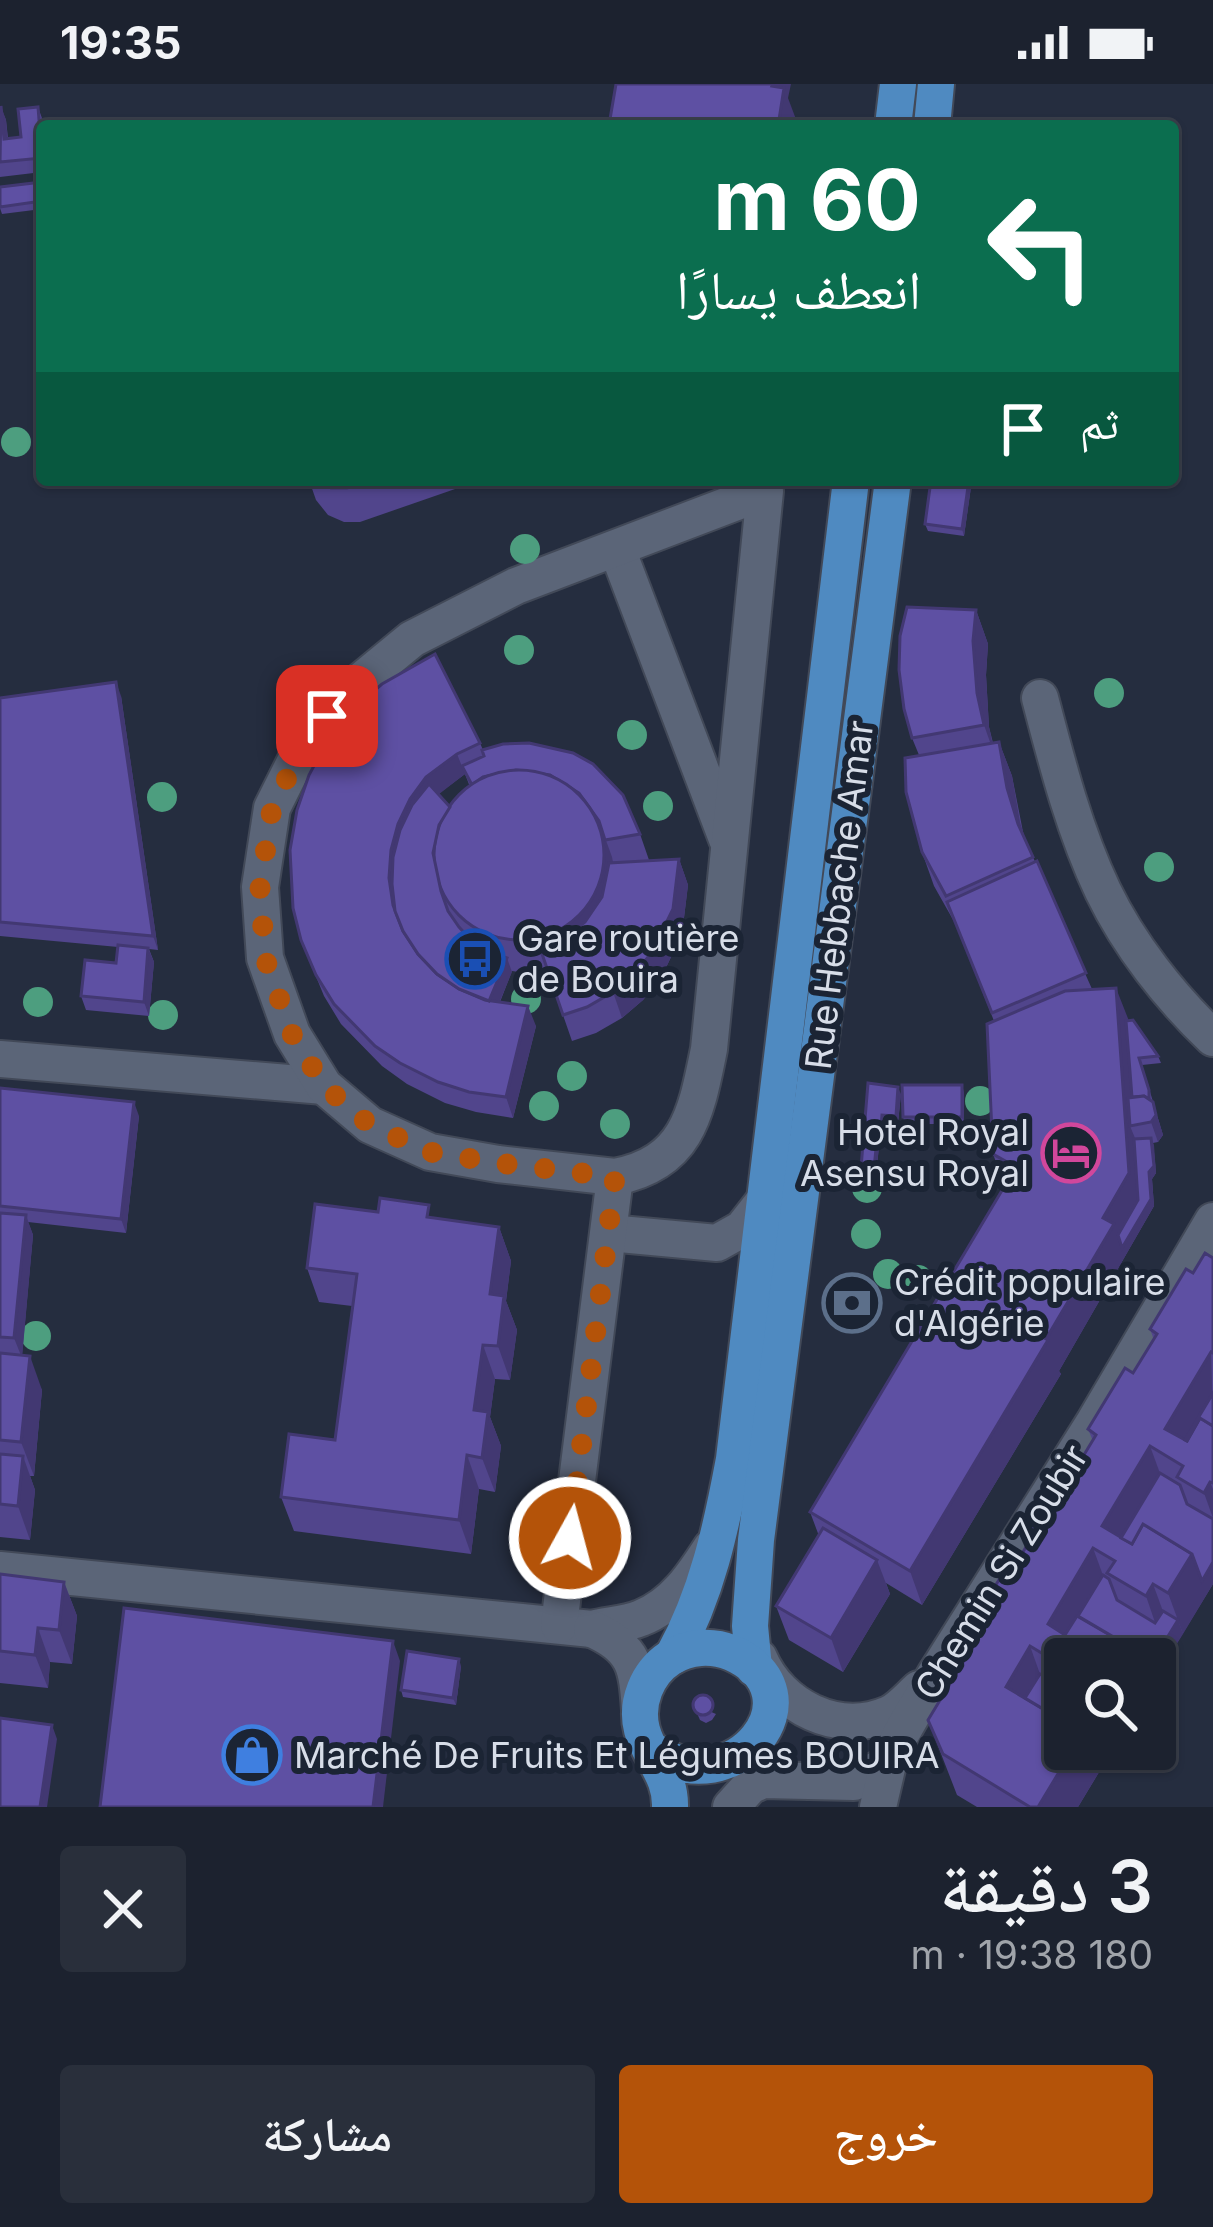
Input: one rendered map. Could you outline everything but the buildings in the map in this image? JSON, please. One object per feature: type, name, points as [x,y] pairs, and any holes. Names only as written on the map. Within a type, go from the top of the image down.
[{"type":"main road","points":[[894,120],[898,84]]},
{"type":"main road","points":[[933,120],[936,84]]},
{"type":"main road","name":"Rue Hebbache Amar","points":[[673,1656],[689,1625],[721,1533],[734,1460],[850,486]]},
{"type":"main road","name":"Rue Hebbache Amar","points":[[784,1694],[751,1631],[756,1540],[891,486]]},
{"type":"main road","points":[[652,1750],[667,1766],[687,1775],[736,1787],[764,1741],[770,1704],[784,1694],[736,1655],[716,1648],[693,1648],[656,1670],[644,1688],[642,1731],[670,1790],[670,1807]]},
{"type":"street","points":[[773,486],[516,586],[412,640],[350,690],[305,742],[272,808],[260,887],[265,958],[292,1034],[324,1086],[370,1125],[430,1152],[615,1177],[640,1172],[675,1149],[698,1106],[709,1049],[775,486]]},
{"type":"street","points":[[617,549],[730,848]]},
{"type":"street","points":[[1040,698],[1068,803],[1103,892],[1133,944],[1213,1038]]},
{"type":"street","points":[[0,1059],[324,1086]]},
{"type":"street","points":[[576,1627],[615,1177]]},
{"type":"street","points":[[609,1233],[717,1243],[742,1229],[764,1201]]},
{"type":"street","name":"Chemin Si Zoubir","points":[[876,1789],[935,1675],[1213,1221]]},
{"type":"street","points":[[576,1627],[641,1619],[666,1604],[691,1581],[721,1533]]},
{"type":"street","points":[[0,1570],[576,1627],[608,1636],[625,1652],[637,1670],[640,1710]]},
{"type":"street","points":[[751,1631],[773,1684],[844,1740],[876,1789]]},
{"type":"street","points":[[784,1694],[852,1722],[891,1713],[935,1675]]},
{"type":"street","points":[[736,1787],[854,1782],[876,1789]]},
{"type":"street","points":[[736,1787],[799,1807]]},
{"type":"place","name":"Gare routière de Bouira","points":[[475,959]]},
{"type":"place","name":"Hotel Royal Asensu Royal","points":[[1071,1153]]},
{"type":"place","name":"Crédit populaire d'Algérie","points":[[852,1303]]},
{"type":"place","name":"Marché De Fruits Et Légumes BOUIRA","points":[[252,1755]]},
{"type":"route","points":[[327,716],[305,742],[272,808],[260,887],[265,958],[292,1034],[324,1086],[370,1125],[430,1152],[615,1177],[570,1538]]}]
